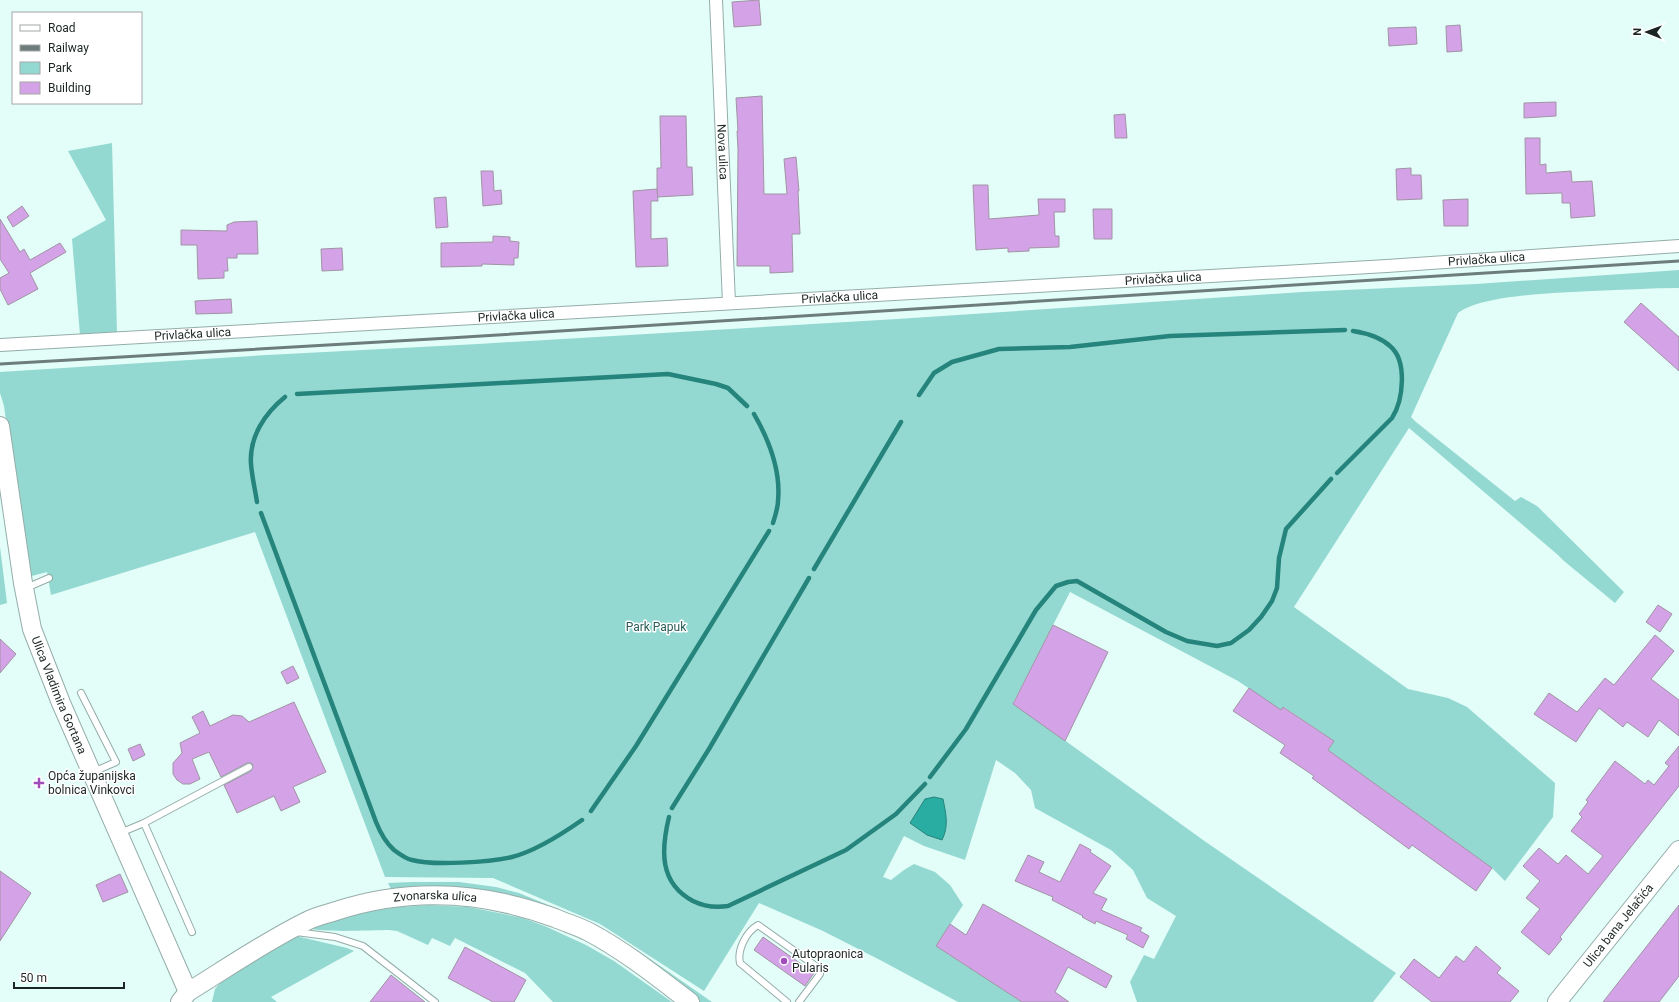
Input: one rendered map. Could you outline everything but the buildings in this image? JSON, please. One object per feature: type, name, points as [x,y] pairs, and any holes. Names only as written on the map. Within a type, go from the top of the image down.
[{"type":"main road","name":"Ulica Vladimira Gortana","points":[[0,426],[24,589],[32,629],[61,703],[118,833],[184,997]]},
{"type":"main road","name":"Ulica bana Jelačića","points":[[1557,1002],[1679,850]]},
{"type":"main road","name":"Zvonarska ulica","points":[[184,997],[308,920],[352,906],[387,898],[426,894],[467,897],[506,903],[544,914],[587,931],[621,951],[690,1002]]},
{"type":"street","name":"Nova ulica","points":[[716,0],[729,303]]},
{"type":"street","name":"Privlačka ulica","points":[[0,345],[1387,266],[1679,246]]},
{"type":"lane","points":[[24,589],[49,578]]},
{"type":"lane","points":[[81,693],[116,762],[91,772]]},
{"type":"lane","points":[[118,833],[144,823],[249,767]]},
{"type":"lane","points":[[144,823],[192,932]]},
{"type":"lane","points":[[787,1002],[740,963],[738,955],[740,948],[754,927],[758,925],[820,969],[820,974],[799,1002]]},
{"type":"lane","points":[[288,932],[335,937],[363,946],[435,1002]]},
{"type":"green space","points":[[112,143],[117,333],[80,335],[72,239],[106,220],[68,151]]},
{"type":"green space","name":"Park Papuk","points":[[1679,270],[1679,288],[1593,291],[1503,298],[1470,307],[1458,313],[1411,417],[1515,501],[1521,497],[1537,506],[1624,592],[1615,603],[1409,428],[1294,607],[1408,689],[1448,698],[1467,707],[1555,783],[1553,817],[1505,881],[1492,868],[1328,750],[1334,741],[1284,707],[1281,710],[1238,681],[1070,592],[1013,703],[1203,840],[1396,973],[1373,1002],[1137,1002],[1130,982],[1144,955],[1154,959],[1176,916],[1147,898],[1133,870],[1111,850],[1035,808],[1031,790],[1015,773],[996,760],[965,860],[924,846],[904,836],[883,877],[891,880],[914,864],[935,872],[950,885],[963,905],[936,946],[1022,1002],[958,1002],[823,931],[759,903],[704,991],[600,924],[493,878],[385,877],[255,532],[51,595],[47,572],[28,577],[4,406],[0,393],[0,372],[267,355],[897,319],[1302,292],[1476,284]]},
{"type":"green space","points":[[0,547],[7,603],[0,605]]},
{"type":"green space","points":[[459,882],[496,887],[519,893],[597,925],[640,952],[712,1002],[699,1002],[627,949],[450,888],[423,886],[391,889],[388,883]]},
{"type":"green space","points":[[429,905],[469,907],[523,918],[547,927],[586,945],[614,961],[672,1002],[553,1002],[525,973],[455,938],[450,946],[432,938],[428,945],[397,931],[335,931],[315,930],[310,928],[358,913],[398,907]]},
{"type":"green space","points":[[296,936],[354,951],[271,997],[277,1002],[212,1002],[215,989],[223,979]]},
{"type":"shaded area","points":[[934,797],[943,799],[946,830],[942,840],[927,835],[910,823],[925,799]]},
{"type":"waterway","points":[[919,395],[934,373],[952,362],[999,349],[1070,347],[1170,336],[1345,330]]},
{"type":"waterway","points":[[1337,473],[1392,418],[1396,411],[1401,392],[1401,371],[1396,353],[1390,346],[1377,338],[1368,334],[1353,331]]},
{"type":"waterway","points":[[297,394],[668,374],[728,388],[747,406]]},
{"type":"waterway","points":[[257,502],[251,464],[253,444],[265,418],[285,397]]},
{"type":"waterway","points":[[754,414],[769,445],[778,478],[778,501],[773,523]]},
{"type":"waterway","points":[[814,569],[901,422]]},
{"type":"waterway","points":[[930,777],[966,729],[1036,610],[1056,586],[1077,581],[1166,632],[1187,641],[1217,646],[1231,643],[1249,630],[1261,617],[1272,601],[1277,588],[1279,558],[1286,529],[1331,479]]},
{"type":"waterway","points":[[261,513],[376,822],[383,837],[394,850],[402,856],[421,862],[462,863],[502,859],[530,851],[582,820]]},
{"type":"waterway","points":[[591,811],[636,746],[769,531]]},
{"type":"waterway","points":[[672,808],[709,749],[809,578]]},
{"type":"waterway","points":[[669,817],[666,829],[664,853],[668,875],[674,885],[682,894],[702,905],[719,907],[728,906],[846,850],[896,814],[925,784]]},
{"type":"railway","points":[[0,364],[449,338],[1679,261]]},
{"type":"place","name":"Opća županijska bolnica Vinkovci","points":[[39,783]]},
{"type":"place","name":"Autopraonica Pularis","points":[[784,961]]}]
